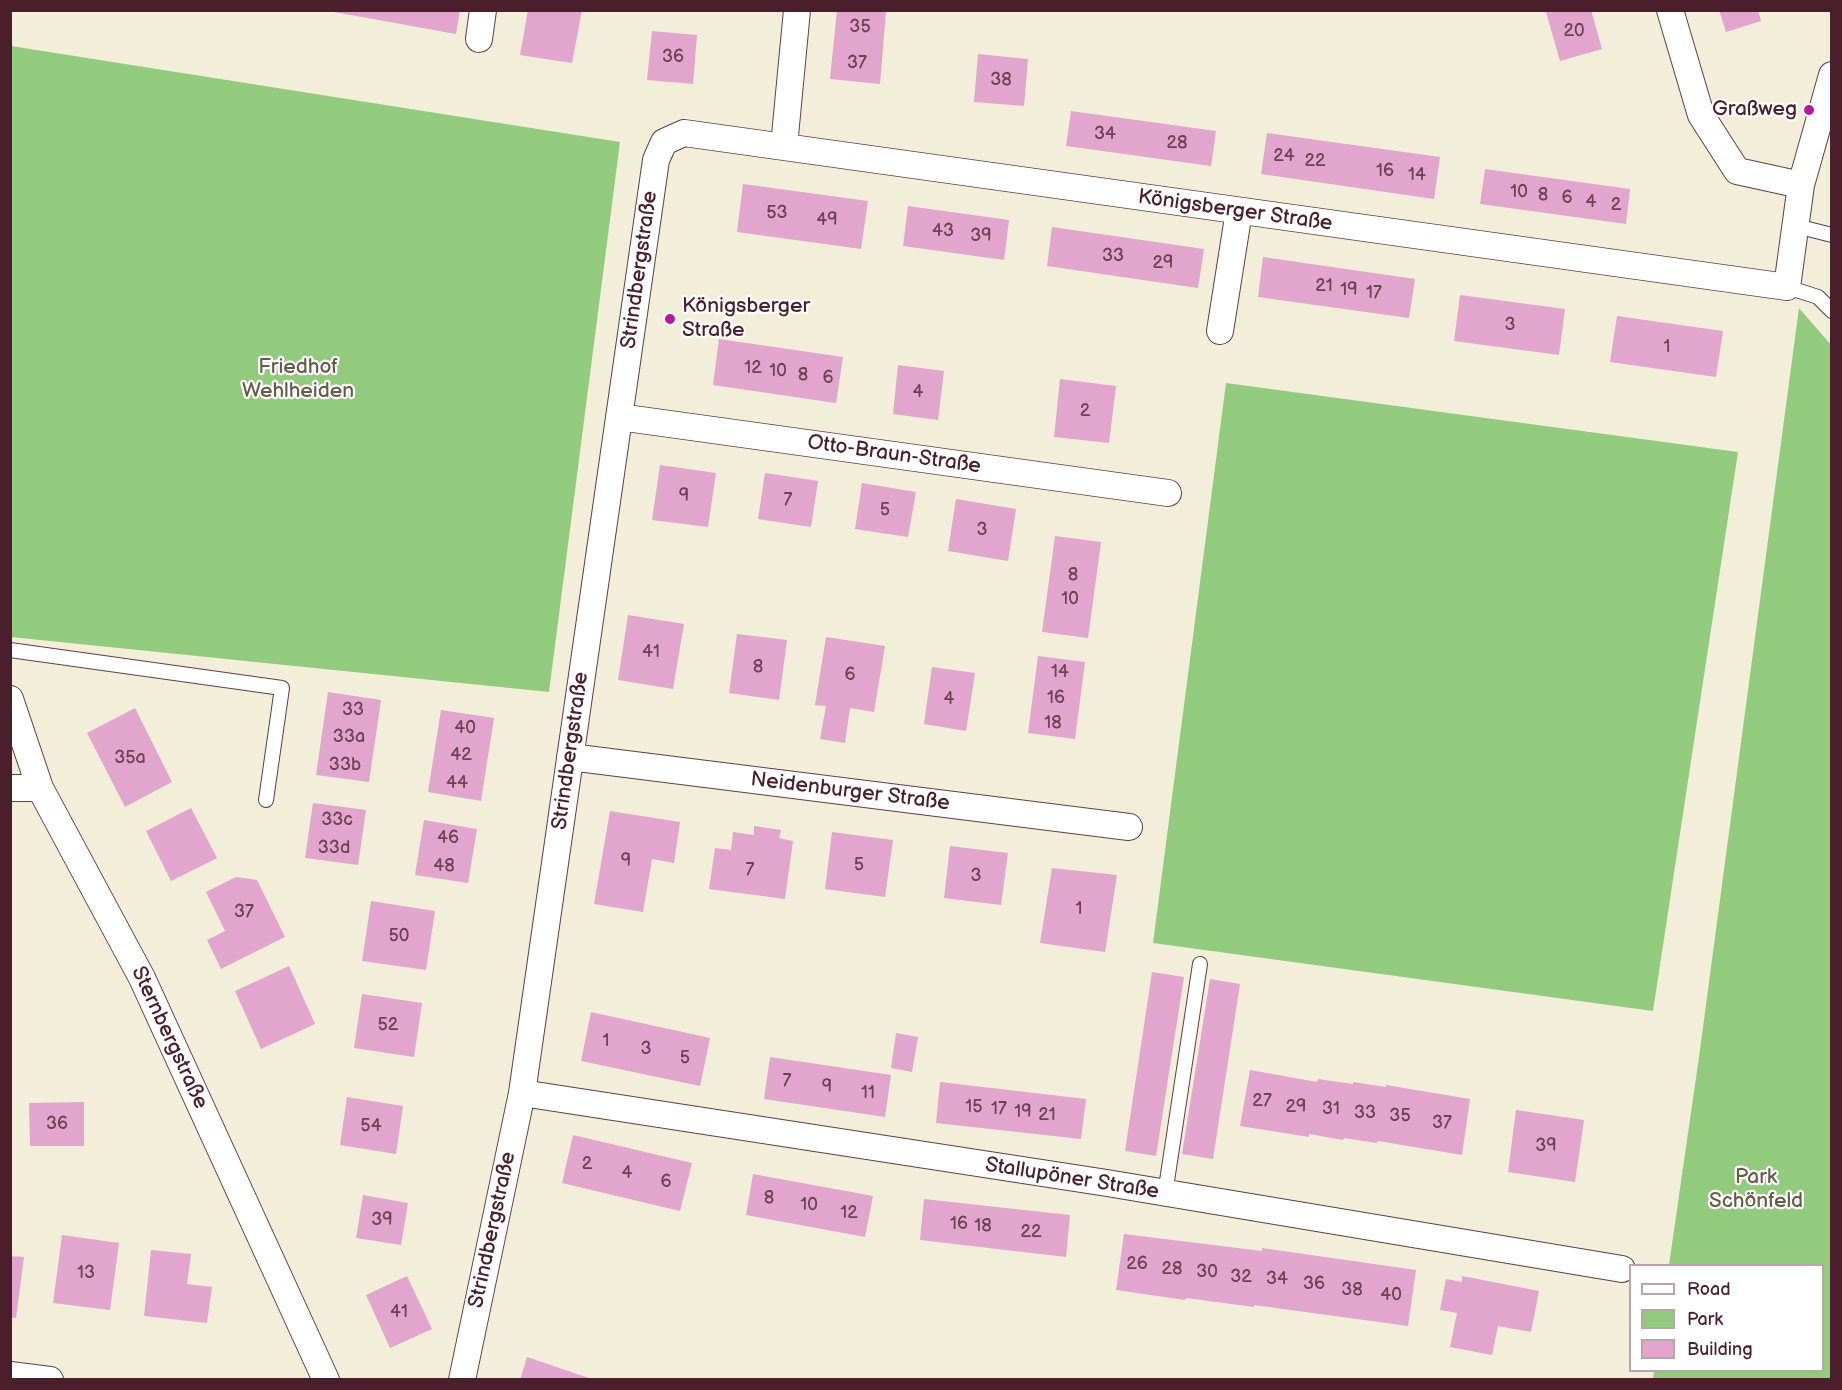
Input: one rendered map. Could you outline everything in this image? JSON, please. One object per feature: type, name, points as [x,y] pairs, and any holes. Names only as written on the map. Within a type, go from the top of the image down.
[{"type":"street","points":[[479,39],[483,10]]},
{"type":"street","points":[[784,146],[797,10]]},
{"type":"street","points":[[1670,10],[1701,115],[1737,171],[1801,185]]},
{"type":"street","points":[[1787,287],[1801,185],[1832,75]]},
{"type":"street","name":"Königsberger Straße","points":[[684,133],[1787,287]]},
{"type":"street","name":"Strindbergstraße","points":[[462,1380],[522,1093],[656,160],[664,141],[684,133]]},
{"type":"street","points":[[1220,331],[1239,211]]},
{"type":"street","name":"Otto-Braun-Straße","points":[[619,417],[1168,493]]},
{"type":"street","name":"Sternbergstraße","points":[[10,699],[40,788],[142,978],[326,1380]]},
{"type":"street","name":"Neidenburger Straße","points":[[570,757],[1129,827]]},
{"type":"street","points":[[10,788],[40,788]]},
{"type":"street","name":"Stallupöner Straße","points":[[522,1093],[1165,1194],[1622,1269]]},
{"type":"street","points":[[10,1375],[51,1380]]},
{"type":"lane","points":[[1796,226],[1832,235]]},
{"type":"lane","points":[[1787,287],[1818,297],[1832,311]]},
{"type":"lane","points":[[10,650],[282,688],[266,800]]},
{"type":"lane","points":[[1165,1194],[1200,964]]},
{"type":"green space","name":"Friedhof Wehlheiden","points":[[11,46],[620,142],[549,692],[11,637]]},
{"type":"green space","name":"Park Schönfeld","points":[[1799,308],[1832,346],[1831,1379],[1653,1379],[1654,1372],[1824,1372],[1824,1264],[1669,1264]]},
{"type":"green space","points":[[1226,383],[1738,452],[1653,1011],[1153,943]]},
{"type":"building","points":[[323,10],[460,10],[456,34]]},
{"type":"building","points":[[528,10],[582,10],[572,63],[520,55]]},
{"type":"building","points":[[837,10],[886,11],[880,84],[830,79]]},
{"type":"building","points":[[1591,10],[1602,49],[1560,61],[1546,12]]},
{"type":"building","points":[[1719,10],[1758,10],[1761,21],[1726,32]]},
{"type":"building","points":[[652,31],[697,35],[693,84],[647,80]]},
{"type":"building","points":[[978,54],[1028,59],[1024,106],[974,102]]},
{"type":"building","points":[[1071,111],[1216,131],[1211,166],[1066,146]]},
{"type":"building","points":[[1267,133],[1440,157],[1434,199],[1261,174]]},
{"type":"building","points":[[1485,169],[1630,189],[1626,224],[1480,204]]},
{"type":"building","points":[[743,184],[868,201],[861,249],[737,232]]},
{"type":"building","points":[[908,206],[1009,220],[1004,260],[903,246]]},
{"type":"building","points":[[1052,227],[1204,249],[1198,288],[1047,266]]},
{"type":"building","points":[[1263,257],[1415,279],[1409,318],[1258,297]]},
{"type":"building","points":[[1460,295],[1565,309],[1559,355],[1454,341]]},
{"type":"building","points":[[1617,316],[1723,331],[1716,377],[1610,362]]},
{"type":"building","points":[[719,339],[843,357],[836,403],[713,385]]},
{"type":"building","points":[[898,365],[944,371],[938,420],[893,414]]},
{"type":"building","points":[[1060,379],[1116,386],[1109,443],[1054,437]]},
{"type":"building","points":[[660,465],[716,473],[708,527],[652,520]]},
{"type":"building","points":[[765,473],[818,481],[811,527],[758,519]]},
{"type":"building","points":[[862,483],[916,492],[908,537],[855,529]]},
{"type":"building","points":[[956,499],[1016,509],[1008,561],[948,551]]},
{"type":"building","points":[[1055,536],[1101,542],[1088,638],[1042,632]]},
{"type":"building","points":[[628,615],[684,624],[673,689],[618,680]]},
{"type":"building","points":[[737,634],[787,640],[779,700],[729,693]]},
{"type":"building","points":[[826,637],[885,646],[874,712],[850,708],[845,743],[820,739],[826,706],[815,705]]},
{"type":"building","points":[[1038,656],[1085,662],[1075,739],[1028,733]]},
{"type":"building","points":[[932,667],[975,673],[966,731],[924,724]]},
{"type":"building","points":[[328,692],[381,700],[369,782],[316,775]]},
{"type":"building","points":[[135,708],[172,782],[125,807],[87,733]]},
{"type":"building","points":[[441,710],[494,718],[481,801],[428,792]]},
{"type":"building","points":[[313,803],[366,810],[358,865],[305,858]]},
{"type":"building","points":[[191,808],[217,858],[171,881],[146,831]]},
{"type":"building","points":[[610,811],[680,822],[674,863],[652,859],[643,912],[594,904]]},
{"type":"building","points":[[424,820],[477,829],[468,883],[415,875]]},
{"type":"building","points":[[754,826],[781,830],[779,838],[793,841],[785,899],[709,889],[715,848],[731,850],[733,832],[754,835]]},
{"type":"building","points":[[832,832],[893,840],[885,897],[825,889]]},
{"type":"building","points":[[950,846],[1008,853],[1001,905],[944,898]]},
{"type":"building","points":[[1052,868],[1117,875],[1105,952],[1040,943]]},
{"type":"building","points":[[236,877],[257,880],[285,937],[221,969],[207,940],[225,931],[206,892]]},
{"type":"building","points":[[371,901],[435,911],[426,970],[362,961]]},
{"type":"building","points":[[289,966],[315,1024],[261,1049],[235,991]]},
{"type":"building","points":[[1152,972],[1184,977],[1156,1156],[1125,1151]]},
{"type":"building","points":[[1210,979],[1240,984],[1213,1159],[1182,1154]]},
{"type":"building","points":[[362,994],[422,1003],[414,1057],[354,1048]]},
{"type":"building","points":[[591,1012],[710,1038],[700,1086],[581,1061]]},
{"type":"building","points":[[896,1033],[918,1037],[912,1072],[891,1068]]},
{"type":"building","points":[[770,1057],[891,1075],[885,1117],[764,1099]]},
{"type":"building","points":[[1250,1070],[1317,1082],[1318,1079],[1386,1087],[1386,1085],[1470,1099],[1462,1155],[1378,1141],[1377,1143],[1344,1138],[1343,1140],[1309,1134],[1309,1137],[1240,1126]]},
{"type":"building","points":[[940,1082],[1086,1099],[1081,1139],[936,1123]]},
{"type":"building","points":[[347,1097],[403,1106],[396,1154],[340,1145]]},
{"type":"building","points":[[84,1102],[84,1146],[30,1146],[29,1103]]},
{"type":"building","points":[[1516,1110],[1584,1120],[1575,1182],[1508,1172]]},
{"type":"building","points":[[573,1135],[692,1163],[680,1211],[562,1183]]},
{"type":"building","points":[[753,1174],[873,1196],[865,1237],[746,1215]]},
{"type":"building","points":[[363,1195],[408,1203],[401,1245],[356,1238]]},
{"type":"building","points":[[924,1199],[1070,1215],[1066,1257],[920,1240]]},
{"type":"building","points":[[1124,1234],[1262,1251],[1262,1248],[1416,1270],[1408,1326],[1254,1305],[1254,1307],[1186,1298],[1185,1300],[1116,1290]]},
{"type":"building","points":[[62,1235],[119,1243],[110,1310],[53,1303]]},
{"type":"building","points":[[151,1250],[191,1254],[187,1284],[212,1287],[207,1323],[144,1316]]},
{"type":"building","points":[[10,1256],[24,1257],[16,1318],[10,1317]]},
{"type":"building","points":[[407,1276],[432,1329],[390,1348],[366,1295]]},
{"type":"building","points":[[1462,1276],[1539,1291],[1531,1332],[1498,1326],[1492,1355],[1450,1347],[1457,1313],[1440,1310],[1446,1279],[1462,1282]]},
{"type":"building","points":[[527,1357],[592,1379],[592,1380],[520,1380]]},
{"type":"place","name":"Graßweg","points":[[1809,110]]},
{"type":"place","name":"Königsberger Straße","points":[[670,319]]}]
